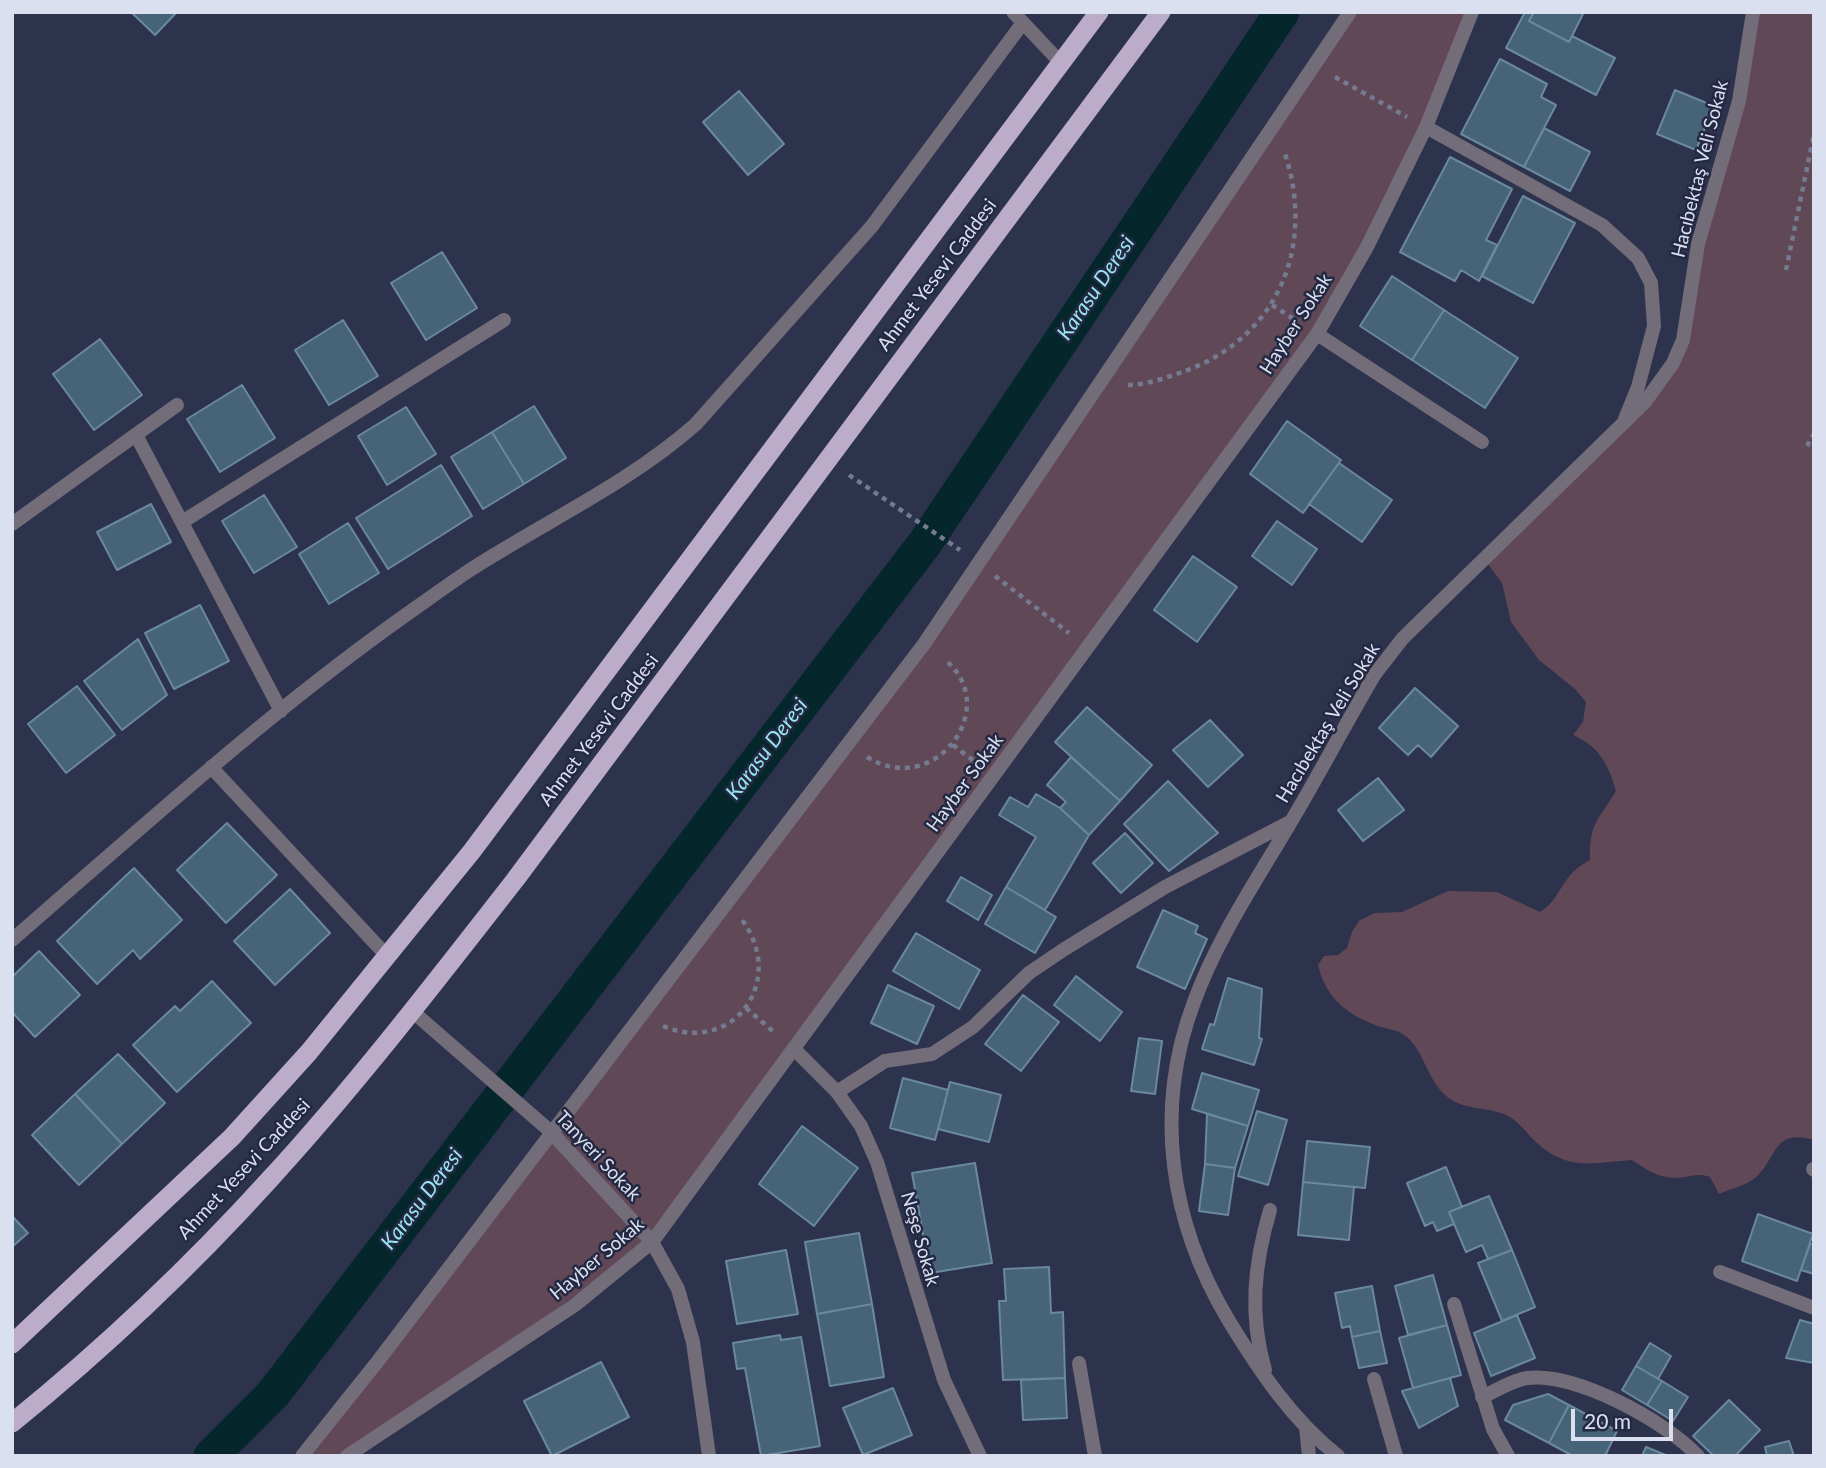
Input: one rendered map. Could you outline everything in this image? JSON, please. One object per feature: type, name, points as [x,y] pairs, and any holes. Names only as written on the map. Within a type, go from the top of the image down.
[{"type":"highway","name":"Ahmet Yesevi Caddesi","points":[[12,1344],[232,1137],[309,1052],[472,851],[1099,12]]},
{"type":"highway","name":"Ahmet Yesevi Caddesi","points":[[12,1423],[126,1322],[270,1180],[412,1011],[515,880],[1161,12]]},
{"type":"street","points":[[302,1456],[378,1361],[550,1131],[924,644],[981,565],[1350,12]]},
{"type":"street","name":"Hayber Sokak","points":[[347,1456],[575,1305],[652,1242],[1317,334],[1367,247],[1426,127],[1472,12]]},
{"type":"street","name":"Hacıbektaş Veli Sokak","points":[[1338,1456],[1306,1427],[1269,1381],[1224,1313],[1193,1249],[1180,1213],[1171,1108],[1186,1025],[1194,1000],[1225,934],[1375,674],[1403,638],[1623,424],[1662,381],[1683,340],[1698,244],[1739,101],[1753,12]]},
{"type":"street","points":[[12,940],[211,767],[398,621],[470,570],[664,453],[696,424],[872,226],[1017,18],[1061,63]]},
{"type":"street","points":[[1426,127],[1602,225],[1639,258],[1651,283],[1654,326],[1638,387],[1623,424]]},
{"type":"street","points":[[182,522],[505,320]]},
{"type":"street","points":[[1317,334],[1482,442]]},
{"type":"street","points":[[13,522],[177,405]]},
{"type":"street","points":[[136,435],[281,711]]},
{"type":"street","points":[[211,767],[387,956]]},
{"type":"street","points":[[837,1092],[885,1061],[932,1054],[973,1027],[1030,973],[1063,950],[1165,887],[1292,821]]},
{"type":"street","name":"Tanyeri Sokak","points":[[412,1011],[550,1131],[652,1242],[678,1289],[693,1342],[709,1456]]},
{"type":"street","name":"Neşe Sokak","points":[[795,1050],[837,1092],[861,1126],[877,1162],[944,1380],[980,1456]]},
{"type":"street","points":[[1269,1381],[1254,1318],[1259,1249],[1270,1210]]},
{"type":"street","points":[[1720,1272],[1814,1308]]},
{"type":"street","points":[[1454,1304],[1493,1429],[1508,1456]]},
{"type":"street","points":[[1079,1363],[1095,1456]]},
{"type":"street","points":[[1482,1397],[1524,1378],[1556,1380],[1615,1399],[1670,1430],[1698,1456]]},
{"type":"street","points":[[1374,1379],[1396,1456]]},
{"type":"street","points":[[1306,1427],[1309,1456]]},
{"type":"path","points":[[1314,66],[1426,127]]},
{"type":"path","points":[[1100,387],[1133,385],[1199,366],[1226,352],[1251,332],[1272,305],[1288,272],[1295,214],[1293,181],[1273,128]]},
{"type":"path","points":[[1786,270],[1814,134]]},
{"type":"path","points":[[1807,446],[1814,433]]},
{"type":"path","points":[[828,460],[959,549],[1088,647]]},
{"type":"path","points":[[849,745],[887,767],[905,769],[923,766],[939,758],[953,745],[962,729],[966,711],[964,693],[958,676],[948,662],[924,644]]},
{"type":"path","points":[[643,1011],[658,1023],[676,1031],[695,1034],[714,1030],[732,1021],[746,1008],[756,991],[760,972],[759,952],[752,934],[740,918],[725,906]]},
{"type":"path","points":[[746,1008],[795,1050]]},
{"type":"shaded area","points":[[1350,12],[1472,12],[1426,127],[1317,334],[652,1242],[347,1456],[302,1456],[850,745]]},
{"type":"shaded area","points":[[1753,12],[1814,12],[1814,1140],[1800,1137],[1783,1141],[1755,1178],[1719,1194],[1710,1177],[1663,1176],[1632,1160],[1571,1162],[1549,1152],[1506,1115],[1459,1104],[1439,1089],[1418,1050],[1407,1037],[1397,1031],[1367,1022],[1339,1004],[1326,987],[1318,965],[1324,956],[1338,955],[1347,948],[1359,921],[1374,913],[1402,912],[1448,891],[1497,892],[1540,912],[1552,901],[1572,873],[1590,860],[1593,830],[1616,791],[1602,757],[1590,745],[1573,735],[1583,722],[1586,702],[1575,689],[1539,660],[1511,622],[1502,583],[1485,560],[1673,363],[1728,144]]},
{"type":"building","points":[[131,12],[177,12],[155,35]]},
{"type":"building","points":[[1525,12],[1534,12],[1529,21],[1569,42],[1572,36],[1615,58],[1596,95],[1506,48]]},
{"type":"building","points":[[1534,12],[1584,12],[1569,42],[1529,21]]},
{"type":"building","points":[[1500,59],[1547,84],[1541,97],[1556,105],[1524,167],[1461,134]]},
{"type":"building","points":[[1675,90],[1714,106],[1696,150],[1657,134]]},
{"type":"building","points":[[739,91],[784,144],[748,175],[703,122]]},
{"type":"building","points":[[1544,128],[1590,152],[1570,191],[1524,167]]},
{"type":"building","points":[[1450,157],[1512,189],[1486,240],[1497,245],[1479,281],[1461,270],[1455,281],[1400,252]]},
{"type":"building","points":[[1523,196],[1575,223],[1533,303],[1482,276]]},
{"type":"building","points":[[442,252],[477,308],[426,340],[391,283]]},
{"type":"building","points":[[1392,276],[1444,310],[1412,360],[1360,326]]},
{"type":"building","points":[[1444,310],[1518,358],[1485,408],[1412,360]]},
{"type":"building","points":[[343,320],[378,376],[329,405],[295,350]]},
{"type":"building","points":[[100,339],[142,395],[94,430],[53,374]]},
{"type":"building","points":[[242,385],[275,438],[220,472],[187,419]]},
{"type":"building","points":[[534,406],[566,458],[524,484],[492,432]]},
{"type":"building","points":[[406,407],[436,454],[387,485],[358,436]]},
{"type":"building","points":[[1287,421],[1341,460],[1303,513],[1250,474]]},
{"type":"building","points":[[492,432],[524,484],[483,509],[451,457]]},
{"type":"building","points":[[1339,463],[1392,500],[1362,542],[1309,504]]},
{"type":"building","points":[[441,465],[472,516],[388,569],[356,518]]},
{"type":"building","points":[[264,495],[297,547],[254,573],[222,521]]},
{"type":"building","points":[[151,504],[171,542],[117,570],[97,532]]},
{"type":"building","points":[[1277,521],[1317,549],[1292,585],[1252,556]]},
{"type":"building","points":[[348,523],[379,573],[329,604],[299,554]]},
{"type":"building","points":[[1193,556],[1237,587],[1197,642],[1154,610]]},
{"type":"building","points":[[200,605],[229,661],[174,689],[145,633]]},
{"type":"building","points":[[138,639],[167,695],[122,730],[84,681]]},
{"type":"building","points":[[77,686],[115,735],[66,773],[28,724]]},
{"type":"building","points":[[1415,688],[1458,726],[1431,757],[1418,745],[1408,755],[1379,728]]},
{"type":"building","points":[[1087,707],[1152,765],[1120,801],[1055,742]]},
{"type":"building","points":[[1210,720],[1243,755],[1208,787],[1173,750]]},
{"type":"building","points":[[1071,757],[1120,801],[1089,835],[1060,808],[1066,802],[1047,785]]},
{"type":"building","points":[[1378,778],[1404,810],[1363,841],[1338,810]]},
{"type":"building","points":[[1168,781],[1218,833],[1169,871],[1124,824]]},
{"type":"building","points":[[1036,794],[1060,808],[1089,835],[1045,910],[1006,887],[1036,837],[999,815],[1010,797],[1028,807]]},
{"type":"building","points":[[227,823],[277,875],[226,923],[177,870]]},
{"type":"building","points":[[1125,833],[1153,863],[1121,893],[1093,863]]},
{"type":"building","points":[[134,868],[182,920],[140,959],[133,950],[97,984],[57,941]]},
{"type":"building","points":[[961,877],[992,895],[978,920],[947,901]]},
{"type":"building","points":[[1006,887],[1056,917],[1035,953],[985,924]]},
{"type":"building","points":[[290,889],[330,933],[275,985],[234,941]]},
{"type":"building","points":[[1163,910],[1198,926],[1195,933],[1207,939],[1185,989],[1137,967]]},
{"type":"building","points":[[916,933],[980,970],[959,1009],[893,971]]},
{"type":"building","points":[[39,951],[80,995],[35,1037],[12,1012],[12,977]]},
{"type":"building","points":[[1076,976],[1122,1012],[1100,1041],[1054,1005]]},
{"type":"building","points":[[1228,978],[1262,989],[1259,1038],[1262,1039],[1254,1065],[1202,1049],[1210,1024],[1214,1025]]},
{"type":"building","points":[[212,981],[251,1023],[177,1092],[133,1045],[175,1006],[180,1011]]},
{"type":"building","points":[[888,985],[934,1006],[917,1044],[871,1023]]},
{"type":"building","points":[[1023,995],[1059,1022],[1021,1071],[985,1044]]},
{"type":"building","points":[[1139,1038],[1162,1041],[1155,1094],[1131,1091]]},
{"type":"building","points":[[118,1054],[165,1103],[122,1144],[75,1094]]},
{"type":"building","points":[[1202,1073],[1259,1090],[1248,1126],[1192,1109]]},
{"type":"building","points":[[903,1078],[948,1090],[935,1140],[890,1128]]},
{"type":"building","points":[[950,1082],[1001,1095],[989,1142],[938,1129]]},
{"type":"building","points":[[75,1094],[122,1144],[79,1185],[32,1135]]},
{"type":"building","points":[[1257,1111],[1287,1120],[1268,1185],[1238,1176]]},
{"type":"building","points":[[1207,1114],[1248,1126],[1235,1168],[1205,1164]]},
{"type":"building","points":[[802,1126],[858,1168],[814,1226],[759,1184]]},
{"type":"building","points":[[1307,1141],[1370,1147],[1365,1188],[1303,1182]]},
{"type":"building","points":[[975,1163],[992,1263],[930,1273],[912,1173]]},
{"type":"building","points":[[1205,1164],[1235,1168],[1228,1215],[1199,1211]]},
{"type":"building","points":[[1446,1167],[1462,1207],[1449,1212],[1454,1224],[1437,1231],[1433,1222],[1425,1226],[1407,1183]]},
{"type":"building","points":[[1303,1182],[1354,1187],[1349,1240],[1298,1235]]},
{"type":"building","points":[[1489,1196],[1512,1250],[1488,1259],[1482,1245],[1466,1252],[1449,1212]]},
{"type":"building","points":[[1758,1214],[1813,1234],[1797,1281],[1742,1261]]},
{"type":"building","points":[[12,1216],[28,1233],[12,1247]]},
{"type":"building","points":[[859,1233],[872,1304],[817,1314],[805,1242]]},
{"type":"building","points":[[1810,1244],[1814,1245],[1814,1274],[1801,1270]]},
{"type":"building","points":[[786,1250],[798,1314],[737,1324],[726,1261]]},
{"type":"building","points":[[1512,1250],[1535,1307],[1502,1321],[1478,1263]]},
{"type":"building","points":[[1049,1267],[1051,1313],[1063,1312],[1065,1378],[1003,1380],[999,1301],[1006,1301],[1004,1269]]},
{"type":"building","points":[[1433,1275],[1447,1325],[1408,1335],[1395,1286]]},
{"type":"building","points":[[1372,1286],[1380,1331],[1352,1337],[1350,1326],[1342,1328],[1335,1293]]},
{"type":"building","points":[[872,1304],[884,1377],[830,1386],[817,1314]]},
{"type":"building","points":[[1517,1315],[1535,1358],[1491,1376],[1474,1333]]},
{"type":"building","points":[[1800,1320],[1814,1324],[1814,1363],[1786,1358]]},
{"type":"building","points":[[1447,1325],[1461,1375],[1413,1388],[1399,1338]]},
{"type":"building","points":[[1380,1331],[1387,1363],[1359,1368],[1352,1337]]},
{"type":"building","points":[[780,1335],[781,1340],[801,1337],[820,1446],[761,1456],[745,1368],[737,1369],[733,1343]]},
{"type":"building","points":[[1650,1343],[1671,1356],[1658,1379],[1636,1366]]},
{"type":"building","points":[[601,1362],[629,1417],[552,1456],[524,1401]]},
{"type":"building","points":[[1636,1366],[1662,1381],[1647,1405],[1622,1390]]},
{"type":"building","points":[[1065,1378],[1067,1418],[1023,1420],[1021,1380]]},
{"type":"building","points":[[1450,1378],[1458,1406],[1419,1428],[1402,1391]]},
{"type":"building","points":[[1662,1381],[1688,1397],[1673,1421],[1647,1405]]},
{"type":"building","points":[[893,1388],[912,1435],[863,1455],[843,1408]]},
{"type":"building","points":[[1548,1394],[1569,1405],[1549,1443],[1505,1420],[1513,1405]]},
{"type":"building","points":[[1729,1400],[1760,1430],[1735,1456],[1714,1456],[1693,1436]]},
{"type":"building","points":[[1569,1405],[1617,1431],[1605,1456],[1573,1456],[1549,1443]]},
{"type":"building","points":[[1789,1441],[1794,1456],[1767,1456],[1765,1447]]},
{"type":"building","points":[[1646,1447],[1668,1456],[1642,1456]]},
{"type":"waterway","name":"Karasu Deresi","points":[[211,1456],[273,1394],[925,543],[1282,12]]}]
